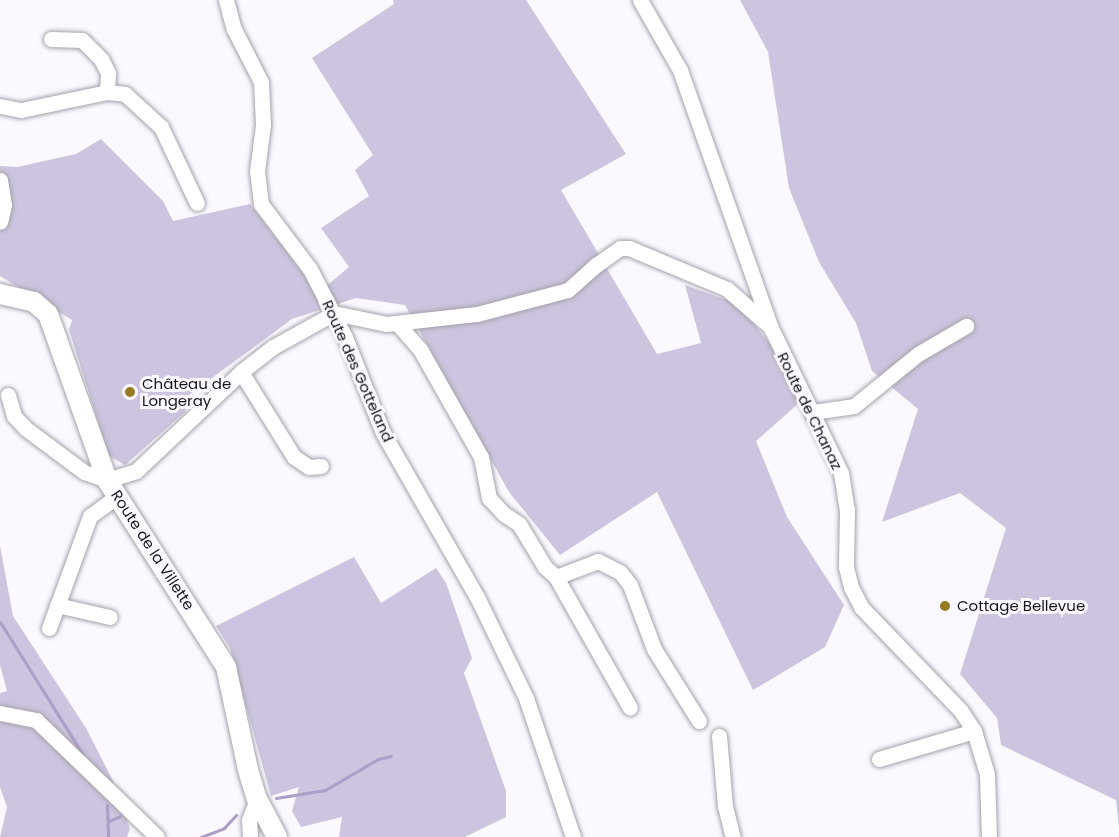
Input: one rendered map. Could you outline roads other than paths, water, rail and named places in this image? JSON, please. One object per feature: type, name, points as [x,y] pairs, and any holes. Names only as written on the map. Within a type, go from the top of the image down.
[{"type":"main road","name":"Route de la Villette","points":[[0,294],[34,302],[48,314],[112,488],[218,648],[226,667],[257,799],[278,837]]},
{"type":"street","name":"Route des Gotteland","points":[[226,0],[234,29],[261,82],[263,125],[257,171],[261,204],[310,268],[334,313],[383,433],[446,538],[526,698],[573,837]]},
{"type":"street","name":"Route de Chanaz","points":[[640,0],[680,70],[771,328],[813,412],[844,488],[846,567],[855,597],[961,711],[974,730],[987,774],[989,837]]},
{"type":"street","points":[[51,39],[82,40],[108,73],[107,92]]},
{"type":"street","points":[[0,106],[21,111],[107,92],[125,94],[161,127],[197,203]]},
{"type":"street","points":[[0,180],[4,205],[0,222]]},
{"type":"street","points":[[49,628],[90,516],[112,488],[136,471],[241,372],[273,347],[334,313],[397,323],[477,314],[568,290],[596,264],[620,248],[629,248],[727,289],[771,328]]},
{"type":"street","points":[[397,323],[421,351],[481,458],[489,498],[504,514],[519,524],[545,567],[556,577],[630,708]]},
{"type":"street","points":[[813,412],[854,406],[918,354],[966,326]]},
{"type":"street","points":[[241,372],[294,457],[309,467],[321,466]]},
{"type":"street","points":[[8,395],[14,416],[25,428],[84,472],[112,488]]},
{"type":"street","points":[[556,577],[598,561],[620,572],[630,585],[654,649],[699,721]]},
{"type":"street","points":[[57,605],[110,617]]},
{"type":"street","points":[[0,713],[36,720],[84,770],[157,837]]},
{"type":"street","points":[[879,759],[974,730]]},
{"type":"street","points":[[718,736],[725,806],[733,837]]},
{"type":"street","points":[[250,837],[249,820],[257,799]]},
{"type":"waterway","points":[[0,622],[83,755]]},
{"type":"waterway","points":[[276,798],[325,790],[378,759],[391,756]]},
{"type":"waterway","points":[[107,805],[108,837]]},
{"type":"waterway","points":[[201,837],[224,828],[236,815]]},
{"type":"waterway","points":[[109,821],[120,816]]},
{"type":"place","name":"Château de Longeray","points":[[130,392]]},
{"type":"place","name":"Cottage Bellevue","points":[[945,606]]}]
